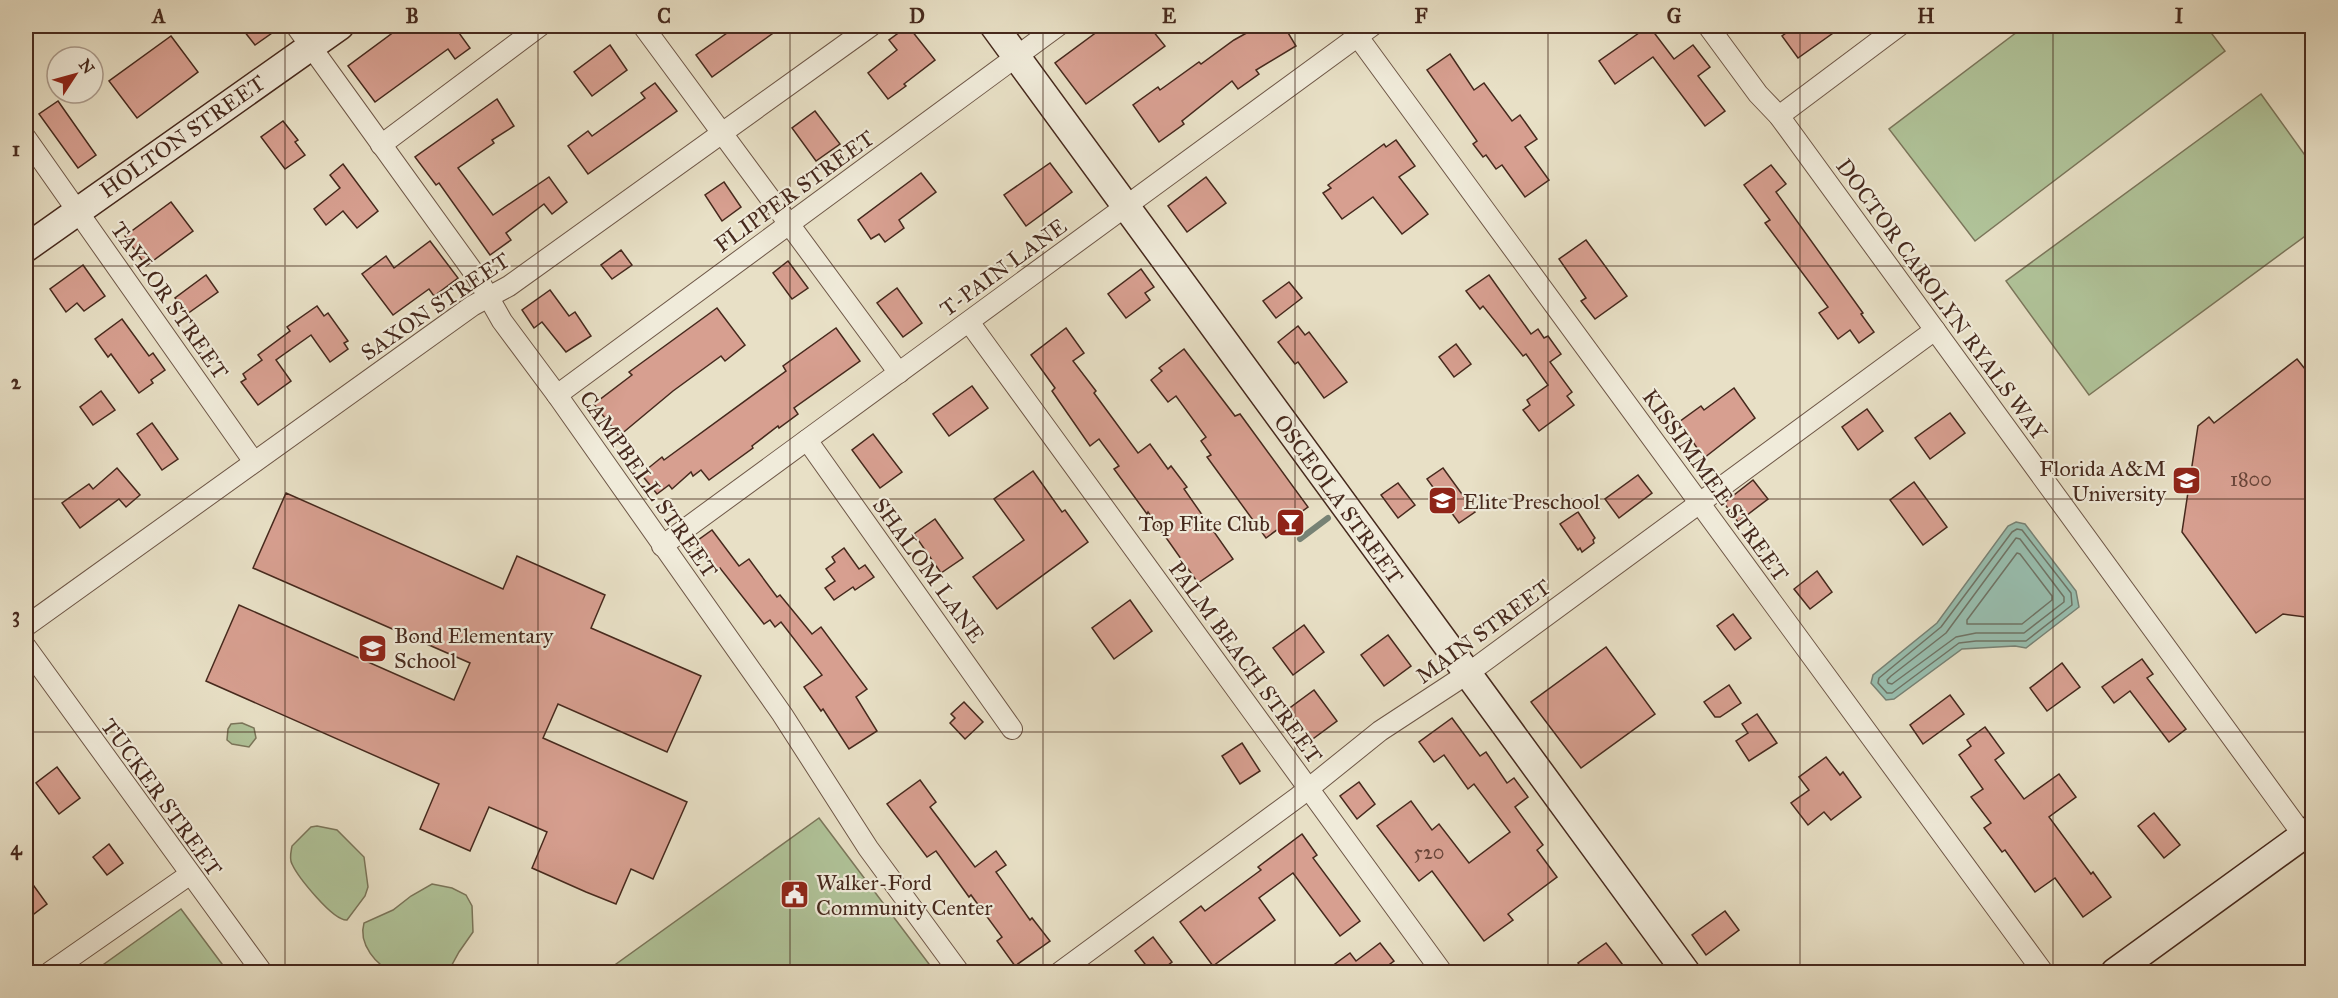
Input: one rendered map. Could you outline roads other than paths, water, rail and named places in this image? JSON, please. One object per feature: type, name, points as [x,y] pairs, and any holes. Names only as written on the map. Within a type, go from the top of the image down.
[{"type":"street","name":"HOLTON STREET","points":[[26,248],[303,36],[340,26]]},
{"type":"street","points":[[381,145],[540,26]]},
{"type":"street","points":[[643,26],[899,373]]},
{"type":"street","name":"SAXON STREET","points":[[26,626],[472,306],[509,286],[871,26]]},
{"type":"street","name":"OSCEOLA STREET","points":[[994,26],[1686,972]]},
{"type":"street","name":"FLIPPER STREET","points":[[557,395],[1058,26]]},
{"type":"street","name":"DOCTOR CAROLYN RYALS WAY","points":[[1708,26],[1758,94],[1779,116],[2308,832]]},
{"type":"street","points":[[1779,116],[1899,26]]},
{"type":"street","name":"T-PAIN LANE","points":[[662,546],[1126,207],[1360,29]]},
{"type":"street","name":"KISSIMMEE STREET","points":[[1360,29],[1701,502],[1800,644],[2043,972]]},
{"type":"street","name":"CAMPBELL STREET","points":[[303,36],[477,276],[502,321],[557,395],[788,723],[868,848],[959,972]]},
{"type":"street","name":"TAYLOR STREET","points":[[26,138],[254,462]]},
{"type":"street","name":"PALM BEACH STREET","points":[[969,322],[1442,972]]},
{"type":"street","name":"MAIN STREET","points":[[1060,972],[1308,789],[1380,731],[1467,674],[1935,330]]},
{"type":"street","name":"SHALOM LANE","points":[[807,440],[1012,729]]},
{"type":"street","name":"TUCKER STREET","points":[[26,647],[189,875],[262,972]]},
{"type":"street","points":[[2115,972],[2308,832]]},
{"type":"street","points":[[50,972],[189,875]]},
{"type":"water","points":[[2016,522],[2025,524],[2076,591],[2079,607],[2026,648],[2015,646],[1962,649],[1894,699],[1886,700],[1871,683],[1873,675],[1937,623],[2008,526]]},
{"type":"waterway","points":[[1300,539],[1328,518]]},
{"type":"place","name":"Florida A&M University","points":[[2187,481]]},
{"type":"place","name":"Elite Preschool","points":[[1442,501]]},
{"type":"place","name":"Top Flite Club","points":[[1291,523]]},
{"type":"place","name":"Bond Elementary School","points":[[373,648]]},
{"type":"place","name":"Walker-Ford Community Center","points":[[795,895]]}]
